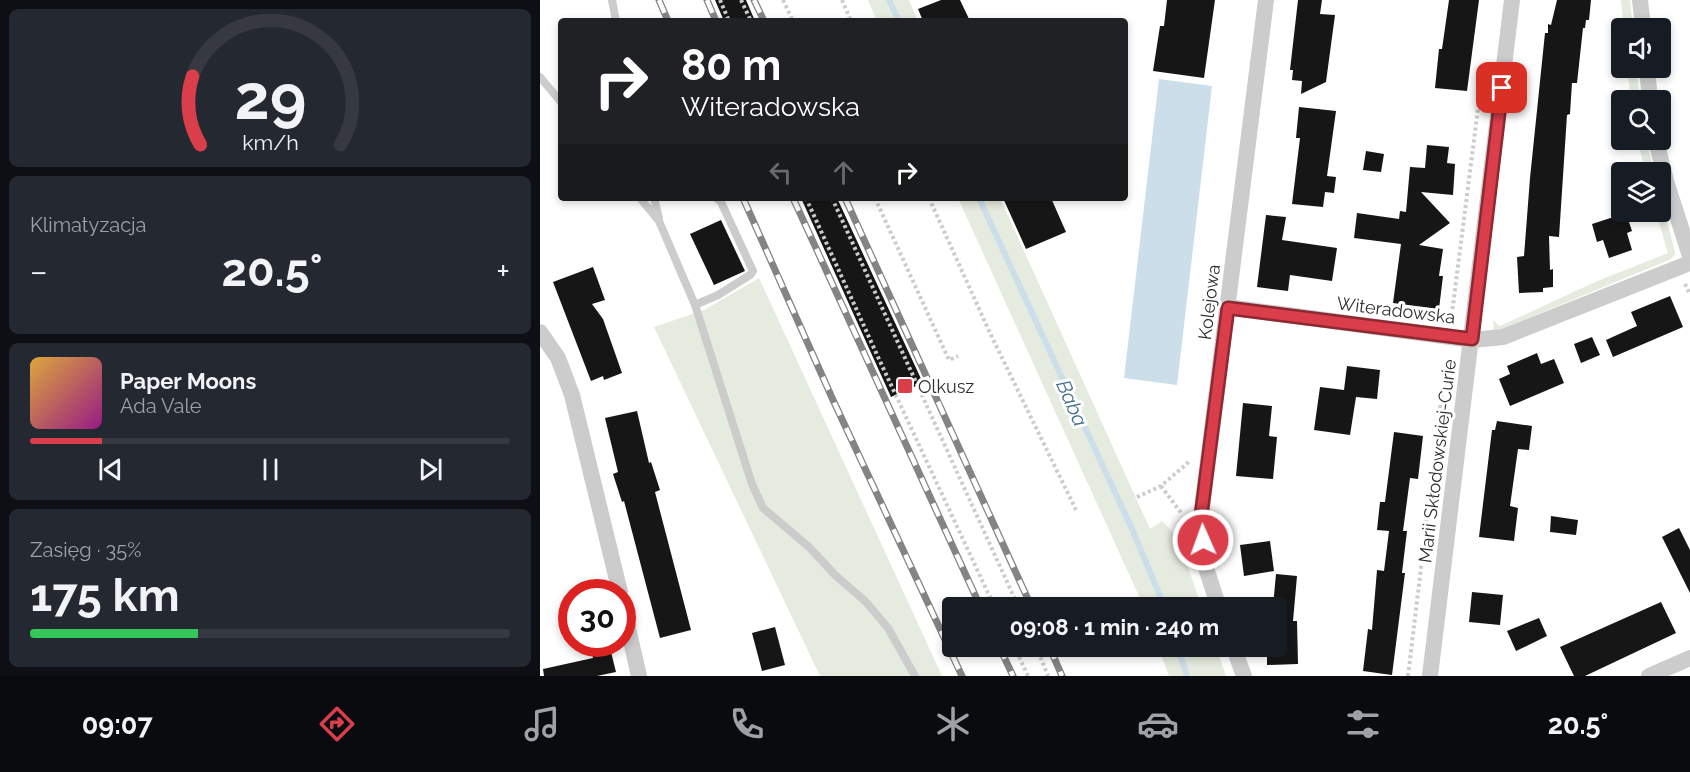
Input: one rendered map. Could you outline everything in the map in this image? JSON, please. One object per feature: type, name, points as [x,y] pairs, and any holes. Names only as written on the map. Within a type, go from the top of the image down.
[{"type":"street","name":"Kolejowa","points":[[1215,597],[1206,568],[1201,516],[1266,0]]},
{"type":"street","name":"Marii Skłodowskiej-Curie","points":[[1430,676],[1512,0]]},
{"type":"street","points":[[1640,0],[1642,18]]},
{"type":"street","points":[[1658,150],[1690,256]]},
{"type":"street","name":"Witeradowska","points":[[1228,308],[1472,339],[1503,337],[1690,263]]},
{"type":"street","points":[[540,332],[558,358],[572,395],[617,579]]},
{"type":"street","points":[[635,657],[639,676]]},
{"type":"street","points":[[1237,657],[1244,676]]},
{"type":"street","points":[[1649,676],[1690,660]]},
{"type":"lane","points":[[612,0],[615,18]]},
{"type":"lane","points":[[540,77],[558,98]]},
{"type":"lane","points":[[642,201],[659,221]]},
{"type":"lane","points":[[655,201],[659,221],[695,305],[752,484],[763,508],[809,547],[866,602],[888,628],[915,676]]},
{"type":"lane","points":[[695,305],[718,295],[753,271],[719,201]]},
{"type":"path","points":[[720,0],[728,18]]},
{"type":"path","points":[[741,0],[750,18]]},
{"type":"path","points":[[783,0],[792,18]]},
{"type":"path","points":[[842,0],[850,18]]},
{"type":"path","points":[[1450,328],[1484,59]]},
{"type":"path","points":[[807,201],[990,597]]},
{"type":"path","points":[[833,201],[1014,597]]},
{"type":"path","points":[[876,201],[949,360],[958,356]]},
{"type":"path","points":[[930,201],[990,333],[1076,510]]},
{"type":"path","points":[[1683,279],[1690,294]]},
{"type":"path","points":[[1408,676],[1446,360]]},
{"type":"path","points":[[1137,497],[1161,486],[1211,443]]},
{"type":"path","points":[[1019,657],[1028,676]]},
{"type":"path","points":[[1040,657],[1048,676]]},
{"type":"shaded area","points":[[868,0],[909,0],[917,18],[876,18]]},
{"type":"shaded area","points":[[1621,0],[1630,0],[1632,18],[1623,18]]},
{"type":"shaded area","points":[[1628,78],[1637,78],[1639,90],[1630,90]]},
{"type":"shaded area","points":[[1640,150],[1648,150],[1652,162],[1643,162]]},
{"type":"shaded area","points":[[959,201],[1001,201],[1150,529],[1162,521],[1177,537],[1198,597],[1139,597]]},
{"type":"shaded area","points":[[1659,222],[1667,222],[1675,252],[1669,260],[1499,330],[1494,330],[1493,320],[1500,326],[1595,282],[1668,253]]},
{"type":"shaded area","points":[[759,278],[942,676],[820,676],[654,327],[704,310]]},
{"type":"shaded area","points":[[1162,657],[1219,657],[1226,676],[1169,676]]},
{"type":"water","points":[[1159,79],[1212,86],[1177,385],[1124,378]]},
{"type":"building","points":[[715,0],[746,0],[754,18],[723,18]]},
{"type":"building","points":[[941,0],[960,0],[969,18],[922,18],[918,9]]},
{"type":"building","points":[[1167,0],[1215,0],[1204,78],[1153,71],[1160,26],[1164,26]]},
{"type":"building","points":[[1298,0],[1322,0],[1320,14],[1335,15],[1326,82],[1301,94],[1302,81],[1292,80],[1293,70],[1290,70]]},
{"type":"building","points":[[1449,0],[1479,0],[1467,91],[1435,88],[1439,49],[1442,49]]},
{"type":"building","points":[[1557,0],[1591,0],[1589,20],[1586,20],[1585,28],[1583,28],[1577,83],[1572,83],[1570,114],[1567,115],[1559,237],[1549,236],[1553,287],[1543,288],[1543,292],[1519,293],[1517,257],[1524,256],[1545,33],[1548,33],[1548,24],[1551,25]]},
{"type":"building","points":[[1299,107],[1336,111],[1327,176],[1336,177],[1334,193],[1325,192],[1323,207],[1292,204],[1300,138],[1296,138]]},
{"type":"building","points":[[1427,145],[1449,147],[1447,163],[1455,164],[1453,195],[1421,192],[1450,223],[1419,245],[1443,249],[1439,276],[1443,276],[1439,309],[1393,303],[1401,244],[1354,238],[1357,213],[1399,219],[1400,211],[1406,212],[1410,167],[1425,168]]},
{"type":"building","points":[[1366,151],[1384,154],[1381,172],[1363,170]]},
{"type":"building","points":[[802,201],[838,201],[923,383],[891,397]]},
{"type":"building","points":[[1004,201],[1052,201],[1066,232],[1026,249]]},
{"type":"building","points":[[1266,215],[1286,217],[1282,240],[1337,248],[1332,281],[1290,275],[1288,291],[1257,287]]},
{"type":"building","points":[[1611,218],[1611,222],[1629,222],[1632,231],[1627,233],[1632,250],[1609,258],[1603,240],[1597,242],[1592,224]]},
{"type":"building","points":[[721,220],[745,271],[714,285],[690,234]]},
{"type":"building","points":[[593,267],[605,300],[592,304],[603,319],[622,373],[604,380],[603,376],[591,381],[553,282]]},
{"type":"building","points":[[1670,296],[1683,327],[1613,357],[1606,340],[1637,326],[1631,312]]},
{"type":"building","points":[[1592,337],[1600,355],[1581,363],[1574,344]]},
{"type":"building","points":[[1537,353],[1541,364],[1554,359],[1564,383],[1510,406],[1499,379],[1510,374],[1507,366]]},
{"type":"building","points":[[1347,366],[1380,370],[1377,399],[1356,397],[1350,435],[1314,430],[1320,387],[1344,390]]},
{"type":"building","points":[[1243,403],[1272,406],[1269,436],[1277,437],[1273,479],[1236,476]]},
{"type":"building","points":[[637,411],[649,463],[651,462],[660,490],[655,492],[691,630],[660,638],[624,501],[622,502],[613,474],[618,472],[605,418]]},
{"type":"building","points":[[1497,421],[1532,426],[1529,450],[1518,449],[1510,506],[1518,508],[1514,541],[1479,537],[1492,430],[1495,430]]},
{"type":"building","points":[[1394,432],[1423,436],[1418,479],[1410,478],[1403,531],[1407,531],[1402,573],[1405,573],[1392,675],[1363,671],[1368,629],[1372,630],[1377,570],[1384,571],[1389,531],[1377,530],[1380,502],[1385,502]]},
{"type":"building","points":[[1551,516],[1578,520],[1576,535],[1550,532]]},
{"type":"building","points":[[1679,528],[1690,550],[1690,593],[1662,537]]},
{"type":"building","points":[[1270,541],[1274,571],[1244,576],[1240,545]]},
{"type":"building","points":[[1276,574],[1297,576],[1293,621],[1297,621],[1298,664],[1267,665],[1267,657],[1287,657],[1287,597],[1274,597]]},
{"type":"building","points":[[1472,592],[1503,595],[1500,625],[1469,622]]},
{"type":"building","points":[[1661,602],[1676,633],[1585,676],[1574,676],[1560,647]]},
{"type":"building","points":[[1539,618],[1547,636],[1516,651],[1507,631]]},
{"type":"building","points":[[775,627],[785,665],[762,671],[752,633]]},
{"type":"building","points":[[612,657],[616,672],[597,676],[544,676],[543,669],[593,658]]},
{"type":"waterway","name":"Baba","points":[[889,0],[898,18]]},
{"type":"waterway","name":"Baba","points":[[980,201],[1132,529],[1160,597]]},
{"type":"waterway","name":"Baba","points":[[1181,657],[1187,676]]},
{"type":"railway","points":[[659,0],[667,18]]},
{"type":"railway","points":[[707,0],[715,18]]},
{"type":"railway","points":[[754,0],[763,18]]},
{"type":"railway","points":[[744,201],[833,400],[962,676]]},
{"type":"railway","points":[[794,201],[976,597]]},
{"type":"railway","points":[[846,201],[1027,597]]},
{"type":"railway","points":[[1004,657],[1013,676]]},
{"type":"railway","points":[[1054,657],[1062,676]]},
{"type":"place","name":"Olkusz","points":[[905,386]]},
{"type":"route","points":[[1203,540],[1201,516],[1228,308],[1472,339],[1502,88]]}]
